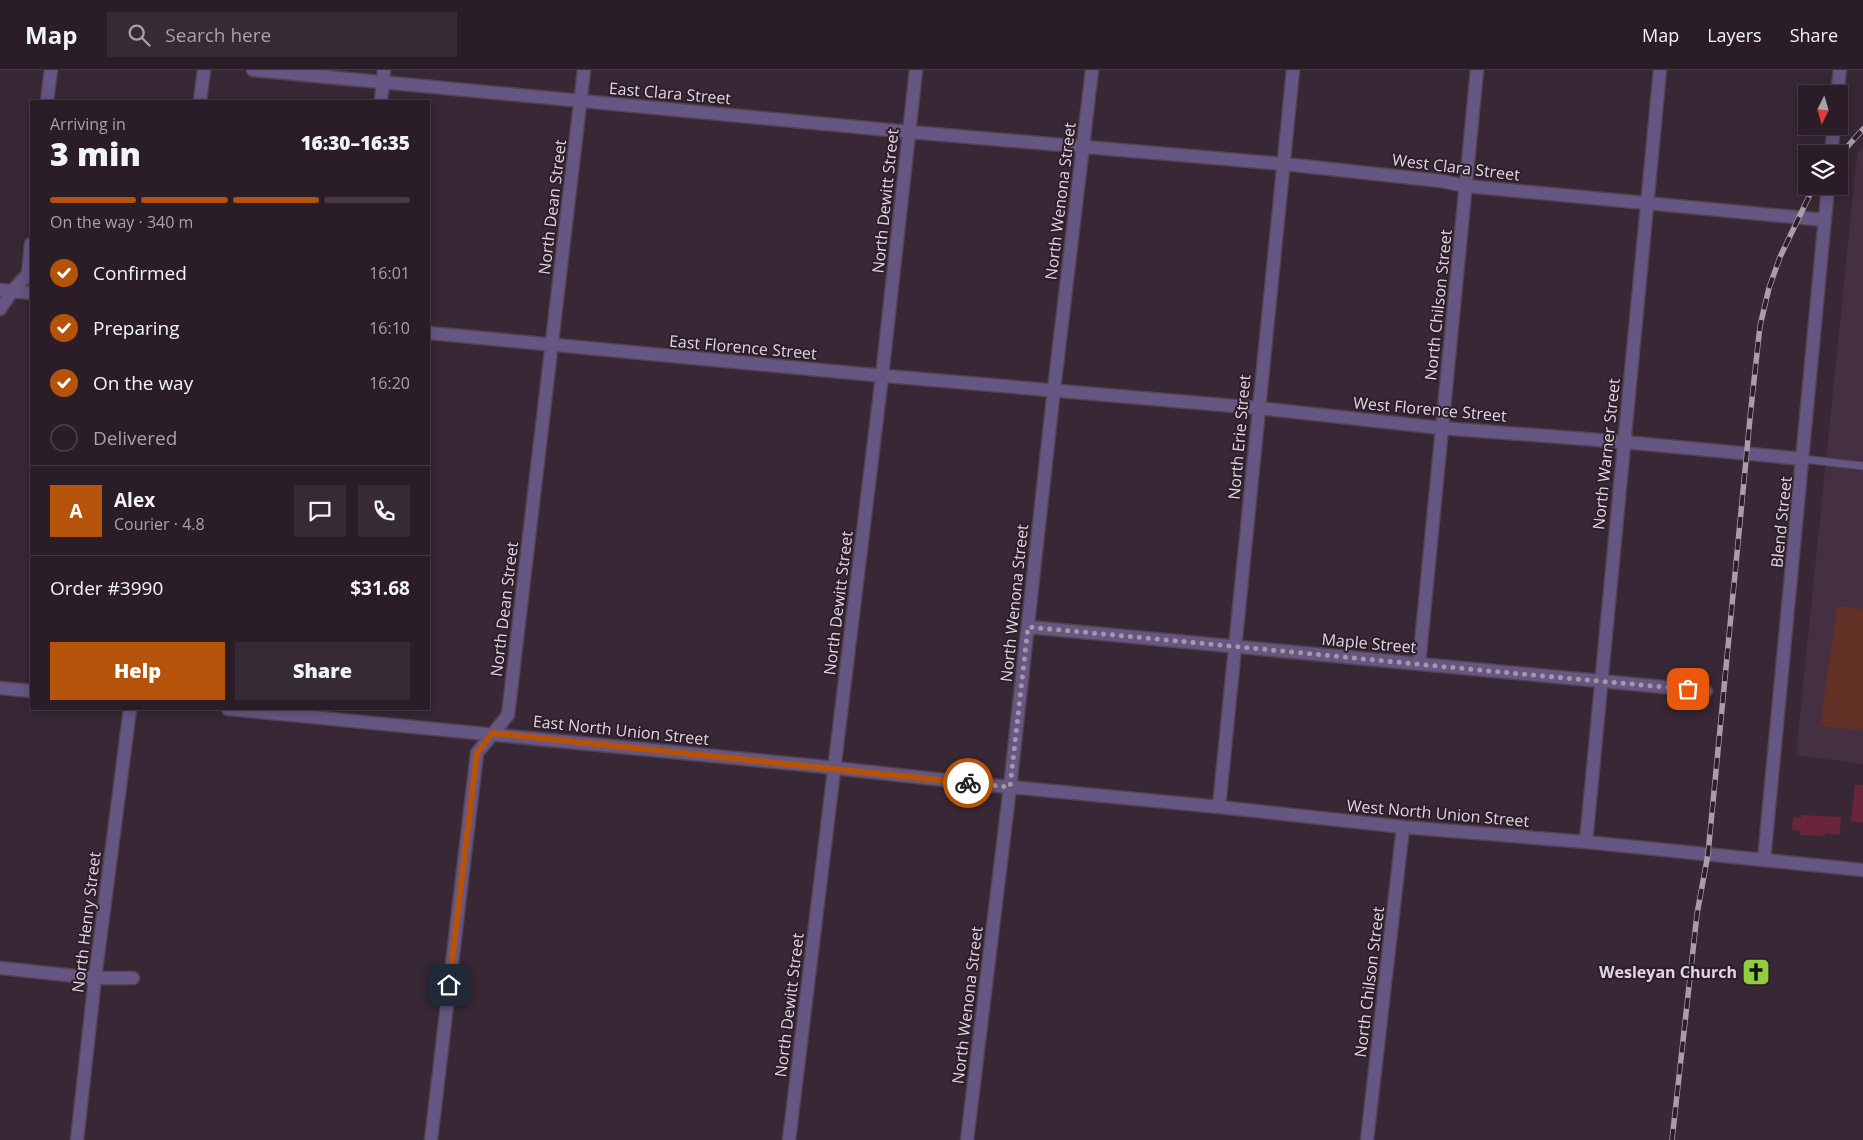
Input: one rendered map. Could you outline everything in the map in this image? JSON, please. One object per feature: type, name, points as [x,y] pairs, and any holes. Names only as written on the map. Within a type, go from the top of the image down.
[{"type":"street","points":[[47,100],[51,70]]},
{"type":"street","points":[[200,100],[204,70]]},
{"type":"street","name":"East Clara Street","points":[[253,70],[1083,147]]},
{"type":"street","points":[[380,100],[384,70]]},
{"type":"street","name":"North Dean Street","points":[[431,1140],[477,753],[508,715],[584,70]]},
{"type":"street","name":"North Dewitt Street","points":[[789,1140],[882,376],[916,70]]},
{"type":"street","name":"North Wenona Street","points":[[968,1140],[1092,70]]},
{"type":"street","name":"North Erie Street","points":[[1219,807],[1293,70]]},
{"type":"street","name":"North Chilson Street","points":[[1419,664],[1477,70]]},
{"type":"street","name":"North Warner Street","points":[[1586,842],[1660,70]]},
{"type":"street","points":[[1838,85],[1840,70]]},
{"type":"street","name":"West Clara Street","points":[[1083,147],[1284,164],[1441,181],[1466,186],[1825,220]]},
{"type":"street","name":"Blend Street","points":[[1764,860],[1827,195]]},
{"type":"street","points":[[0,309],[6,291],[28,274],[30,254]]},
{"type":"street","points":[[6,291],[30,293]]},
{"type":"street","name":"East Florence Street","points":[[430,332],[882,376],[1054,389]]},
{"type":"street","name":"West Florence Street","points":[[1054,389],[1258,408],[1441,428],[1624,442],[1803,459]]},
{"type":"street","name":"Maple Street","points":[[1028,627],[1706,691]]},
{"type":"street","points":[[0,688],[30,691]]},
{"type":"street","name":"North Henry Street","points":[[77,1140],[95,978],[130,710]]},
{"type":"street","name":"East North Union Street","points":[[248,710],[308,713],[1010,787]]},
{"type":"street","name":"West North Union Street","points":[[1010,787],[1219,807],[1403,828],[1586,842],[1863,870]]},
{"type":"street","name":"North Chilson Street","points":[[1367,1140],[1403,828]]},
{"type":"street","points":[[0,968],[95,978],[133,978]]},
{"type":"lane","points":[[1803,459],[1863,466]]},
{"type":"shaded area","points":[[1863,147],[1863,764],[1796,755],[1857,154]]},
{"type":"shaded area","points":[[1837,606],[1863,609],[1863,730],[1820,726]]},
{"type":"building","points":[[1855,785],[1863,785],[1863,823],[1851,821]]},
{"type":"building","points":[[1801,815],[1841,817],[1840,835],[1826,833],[1826,835],[1821,836],[1800,835],[1800,831],[1792,830],[1793,817],[1801,818]]},
{"type":"railway","points":[[1848,146],[1863,129]]},
{"type":"railway","points":[[1672,1140],[1697,914],[1708,854],[1760,326],[1769,288],[1780,257],[1810,195]]},
{"type":"way so far","points":[[968,783],[1010,787],[1028,627],[1688,689]]},
{"type":"place","name":"Wesleyan Church","points":[[1756,972]]},
{"type":"route","points":[[449,985],[477,753],[492,733],[968,783]]}]
